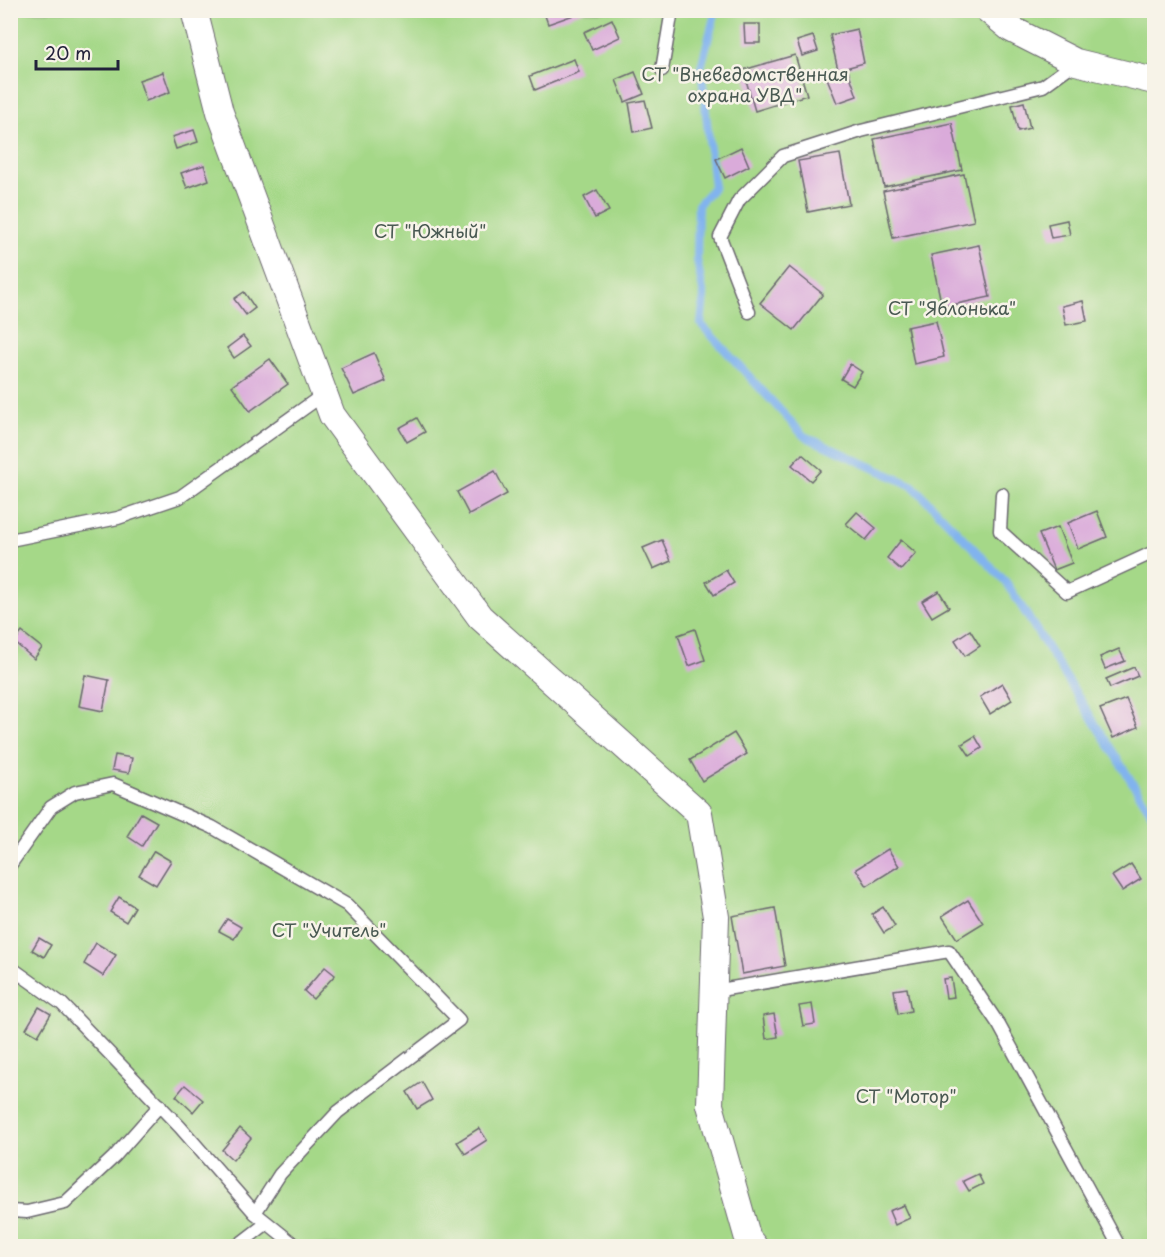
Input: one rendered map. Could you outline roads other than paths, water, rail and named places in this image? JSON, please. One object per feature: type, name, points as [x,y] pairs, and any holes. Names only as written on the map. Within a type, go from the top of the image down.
[{"type":"street","points":[[194,10],[220,112],[332,415],[480,617],[699,813],[716,917],[710,1105],[748,1239],[754,1246]]},
{"type":"street","points":[[988,10],[1011,29],[1076,62],[1155,81]]},
{"type":"lane","points":[[662,70],[672,10]]},
{"type":"lane","points":[[749,312],[720,237],[739,200],[783,156],[861,131],[1043,86],[1076,62]]},
{"type":"lane","points":[[10,540],[118,518],[180,496],[324,394]]},
{"type":"lane","points":[[1002,494],[999,531],[1067,592],[1155,552]]},
{"type":"lane","points":[[10,865],[51,807],[75,792],[113,784],[212,827],[347,905],[459,1020],[338,1112],[280,1174],[255,1213]]},
{"type":"lane","points":[[714,991],[949,951],[999,1025],[1119,1246]]},
{"type":"lane","points":[[10,967],[62,1004],[159,1105],[255,1213],[296,1246]]},
{"type":"lane","points":[[10,1211],[27,1212],[65,1203],[114,1157],[159,1105]]},
{"type":"lane","points":[[237,1246],[267,1223]]},
{"type":"waterway","points":[[716,10],[701,67],[714,187],[698,205],[697,260],[704,296],[701,324],[804,436],[913,486],[1006,582],[1154,817]]},
{"type":"park label","name":"СТ \"Вневедомственная охрана УВД\"","points":[[745,83]]},
{"type":"park label","name":"СТ \"Южный\"","points":[[430,230]]},
{"type":"park label","name":"СТ \"Яблонька\"","points":[[952,307]]},
{"type":"park label","name":"СТ \"Учитель\"","points":[[329,929]]},
{"type":"park label","name":"СТ \"Мотор\"","points":[[906,1095]]}]
